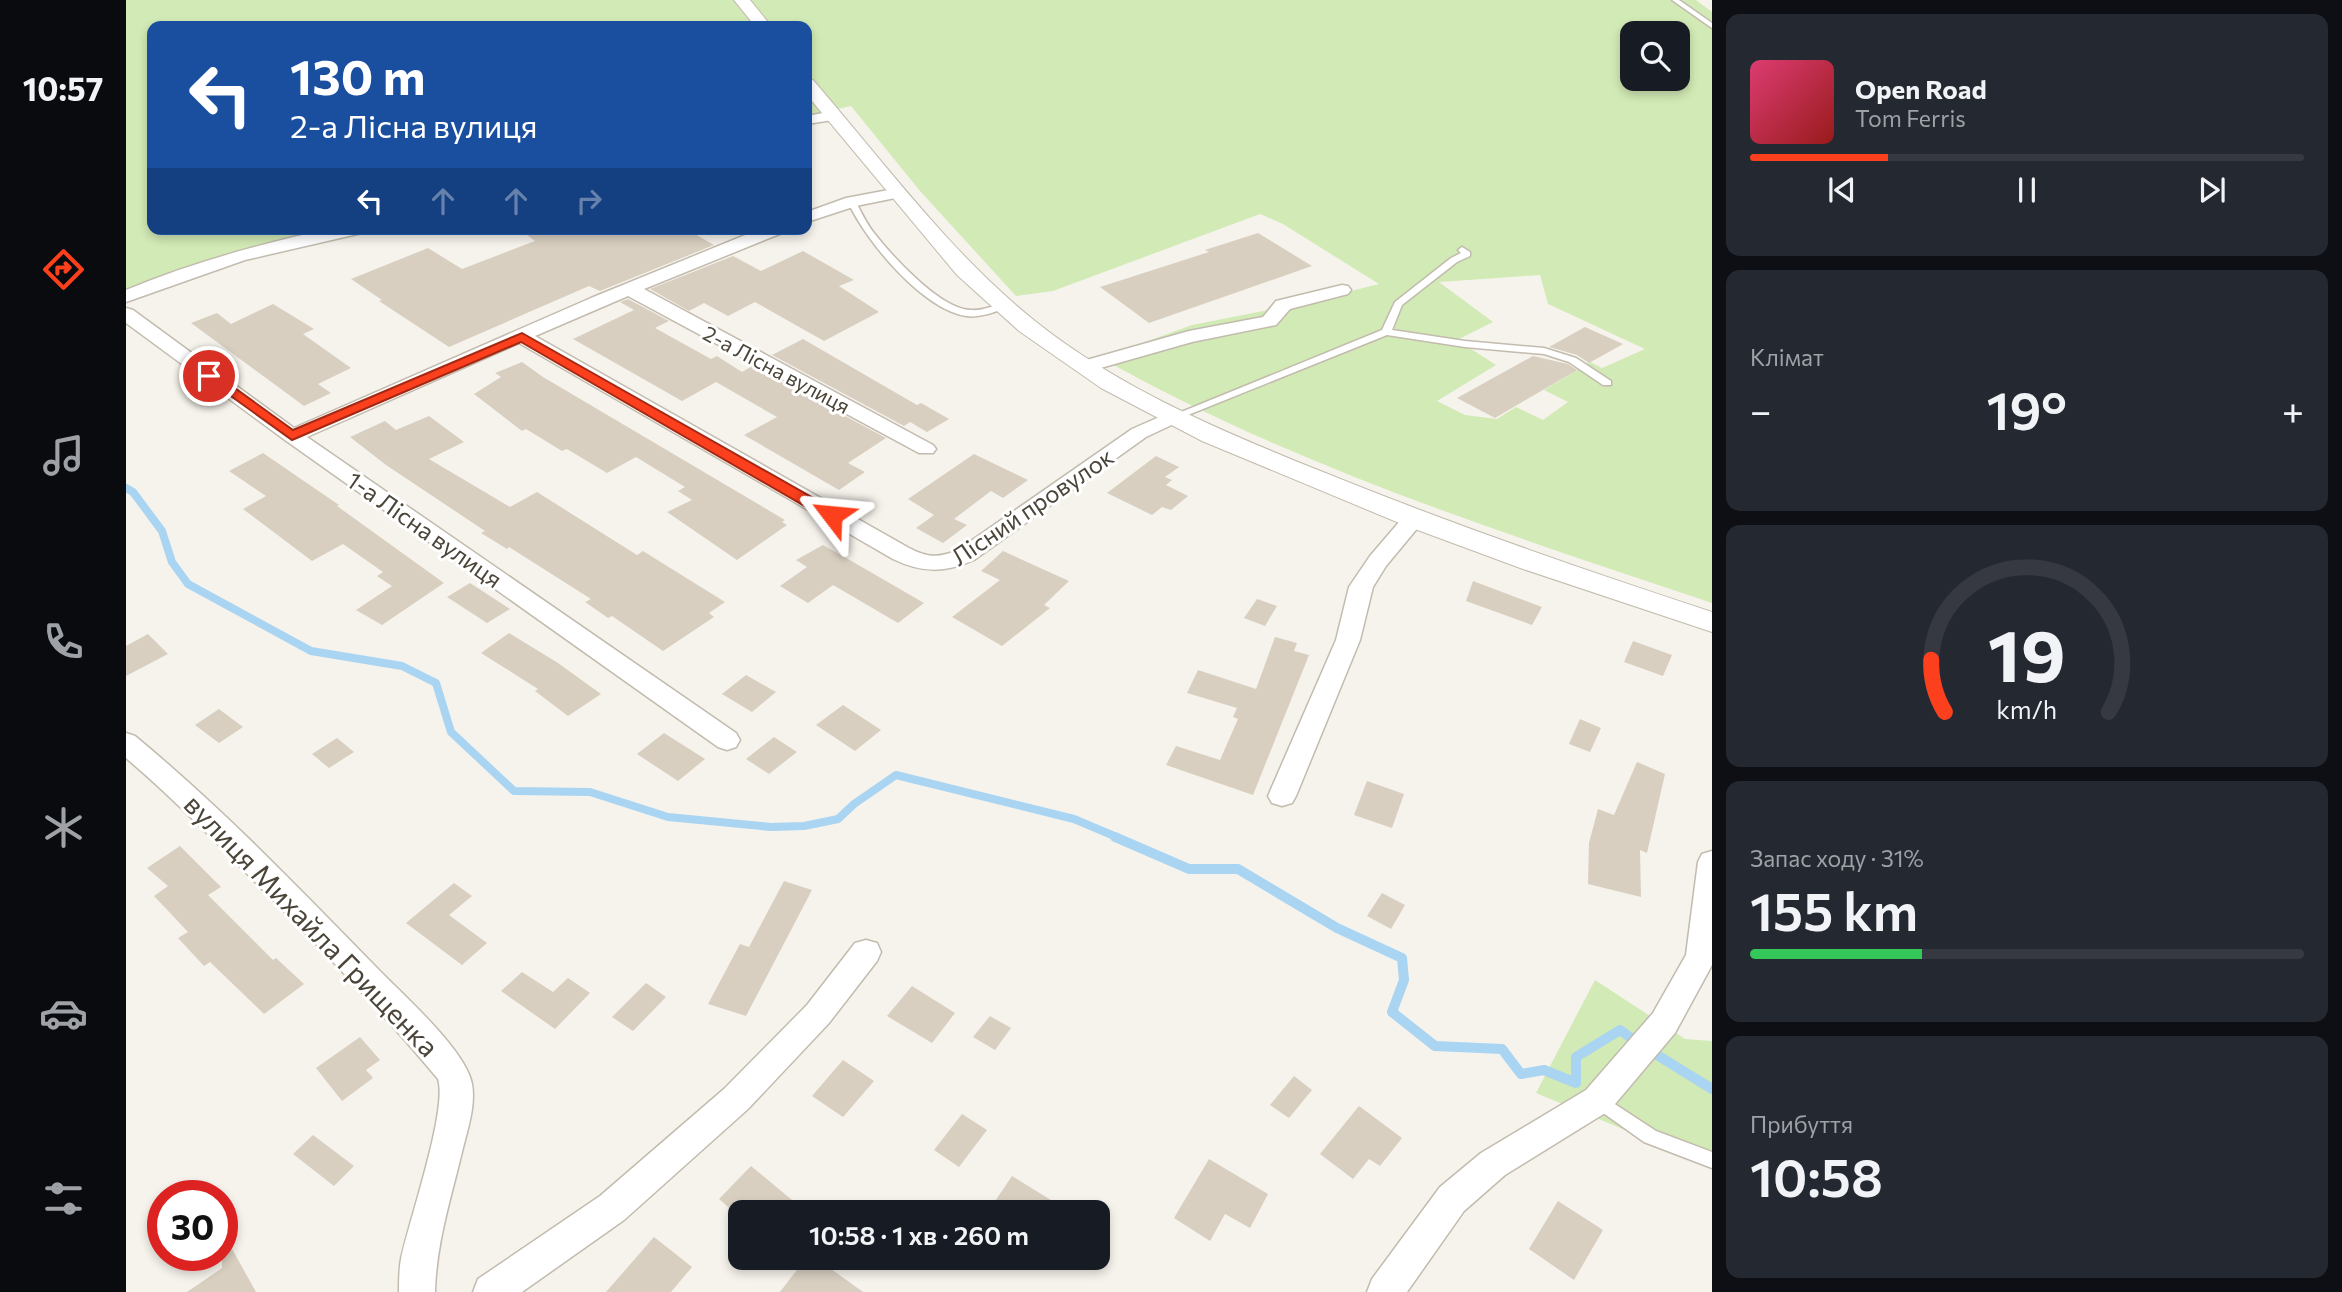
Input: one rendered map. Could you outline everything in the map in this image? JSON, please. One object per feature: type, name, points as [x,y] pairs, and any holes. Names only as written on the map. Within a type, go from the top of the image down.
[{"type":"street","points":[[742,0],[759,21]]},
{"type":"street","points":[[812,90],[947,251],[1003,306],[1083,367],[1173,418],[1270,462],[1545,567],[1712,622]]},
{"type":"street","points":[[812,119],[834,116]]},
{"type":"street","points":[[812,215],[852,202],[899,194]]},
{"type":"street","points":[[126,296],[191,270],[328,235]]},
{"type":"street","points":[[292,436],[629,289],[761,235]]},
{"type":"street","name":"2-а Лісна вулиця","points":[[629,289],[926,449]]},
{"type":"street","points":[[1083,367],[1189,337],[1269,321],[1283,305],[1342,289]]},
{"type":"street","name":"1-а Лісна вулиця","points":[[126,314],[292,436],[727,740]]},
{"type":"street","name":"Лісний провулок","points":[[522,337],[867,535],[930,566],[945,565],[966,555],[1139,433],[1173,418]]},
{"type":"street","points":[[1282,796],[1348,640],[1361,587],[1378,561],[1414,519]]},
{"type":"street","name":"вулиця Михайла Грищенка","points":[[126,743],[177,786],[299,907],[415,1028],[451,1071],[456,1085],[454,1116],[418,1262],[417,1292]]},
{"type":"street","points":[[1385,1292],[1439,1216],[1472,1181],[1493,1164],[1584,1110],[1644,1048],[1675,1006],[1701,957],[1712,862]]},
{"type":"street","points":[[491,1292],[612,1208],[736,1098],[817,1014],[866,952]]},
{"type":"lane","points":[[1675,0],[1712,26]]},
{"type":"lane","points":[[852,202],[858,219],[912,280],[933,299],[967,314],[1003,306]]},
{"type":"lane","points":[[1386,332],[1398,304],[1454,260],[1467,254],[1462,250]]},
{"type":"lane","points":[[1173,418],[1386,332],[1474,345],[1555,352],[1578,363],[1607,383]]},
{"type":"lane","points":[[1584,1110],[1712,1160]]},
{"type":"green space","points":[[126,0],[1696,0],[1712,12],[1712,603],[1478,523],[1324,465],[1174,397],[1101,358],[1192,325],[1308,302],[1379,284],[1283,224],[1260,214],[1053,291],[1016,296],[920,191],[851,106],[812,115],[812,21],[147,21],[147,235],[328,235],[126,298]],"holes":[[[1540,275],[1548,304],[1645,349],[1602,368],[1590,362],[1544,390],[1568,402],[1543,420],[1516,407],[1497,419],[1465,415],[1437,401],[1496,365],[1457,340],[1493,322],[1439,282]]]},
{"type":"green space","points":[[1595,980],[1685,1039],[1712,1041],[1712,1166],[1536,1093]]},
{"type":"building","points":[[1258,233],[1312,266],[1149,323],[1100,287],[1209,252],[1205,250]]},
{"type":"building","points":[[527,235],[696,235],[714,245],[600,291],[589,286],[449,347],[379,301],[382,300],[351,279],[428,248],[462,269],[535,241]]},
{"type":"building","points":[[803,251],[854,280],[839,286],[879,312],[824,341],[755,302],[728,316],[704,303],[689,311],[650,289],[733,256],[761,271]]},
{"type":"building","points":[[628,299],[669,321],[655,328],[711,359],[717,356],[742,372],[752,366],[886,438],[848,463],[865,472],[839,490],[744,435],[777,417],[716,382],[682,401],[573,339],[634,310],[620,302]]},
{"type":"building","points":[[273,304],[314,329],[303,334],[351,368],[318,384],[331,393],[304,406],[191,323],[217,313],[231,324]]},
{"type":"building","points":[[1585,327],[1623,344],[1589,363],[1577,355],[1549,347]]},
{"type":"building","points":[[803,339],[917,405],[921,403],[949,419],[927,432],[910,422],[904,426],[772,355]]},
{"type":"building","points":[[1533,356],[1568,364],[1577,370],[1495,418],[1457,398]]},
{"type":"building","points":[[522,362],[785,520],[782,522],[787,525],[737,560],[667,512],[692,500],[678,491],[685,487],[636,457],[607,473],[567,449],[562,451],[526,429],[522,431],[474,394],[501,377],[495,373]]},
{"type":"building","points":[[429,416],[464,442],[429,459],[510,507],[537,492],[637,555],[643,551],[725,602],[709,613],[714,617],[663,651],[612,616],[608,618],[585,602],[591,599],[509,547],[507,549],[481,533],[485,531],[386,465],[350,437],[385,421],[396,430]]},
{"type":"building","points":[[263,453],[339,505],[337,506],[444,583],[382,625],[356,610],[392,586],[377,576],[383,572],[343,544],[312,561],[243,509],[266,496],[229,471]]},
{"type":"building","points":[[974,454],[1028,480],[1003,498],[991,491],[954,519],[967,525],[943,543],[916,528],[934,515],[908,499]]},
{"type":"building","points":[[1156,456],[1179,467],[1165,477],[1172,480],[1166,485],[1188,496],[1171,510],[1162,507],[1152,515],[1107,493]]},
{"type":"building","points":[[823,545],[924,603],[898,623],[833,585],[808,603],[780,586],[807,567],[796,560]]},
{"type":"building","points":[[1003,551],[1069,581],[1044,605],[1050,608],[1002,646],[952,617],[1000,580],[981,571]]},
{"type":"building","points":[[1473,581],[1542,607],[1532,625],[1466,601]]},
{"type":"building","points":[[470,583],[510,609],[487,623],[447,597]]},
{"type":"building","points":[[1257,599],[1277,606],[1265,626],[1244,618]]},
{"type":"building","points":[[509,633],[601,694],[568,716],[535,691],[538,689],[481,653]]},
{"type":"building","points":[[148,634],[168,654],[126,676],[126,646]]},
{"type":"building","points":[[1275,637],[1297,643],[1294,651],[1309,655],[1253,795],[1166,765],[1176,746],[1220,760],[1238,719],[1233,717],[1237,708],[1187,693],[1198,670],[1256,689]]},
{"type":"building","points":[[1633,641],[1672,655],[1663,676],[1624,662]]},
{"type":"building","points":[[746,675],[776,692],[752,712],[722,694]]},
{"type":"building","points":[[843,705],[881,730],[855,751],[816,725]]},
{"type":"building","points":[[219,709],[243,727],[219,743],[195,725]]},
{"type":"building","points":[[1580,719],[1601,728],[1590,752],[1569,744]]},
{"type":"building","points":[[664,733],[705,759],[678,781],[637,754]]},
{"type":"building","points":[[774,737],[797,752],[769,774],[746,759]]},
{"type":"building","points":[[337,738],[354,752],[329,768],[312,754]]},
{"type":"building","points":[[1637,762],[1665,774],[1647,853],[1640,850],[1641,897],[1588,884],[1589,843],[1598,809],[1614,815]]},
{"type":"building","points":[[1367,781],[1404,794],[1392,828],[1354,815]]},
{"type":"building","points":[[180,846],[221,887],[208,895],[273,960],[276,958],[304,984],[264,1014],[210,962],[204,966],[178,938],[188,932],[154,896],[168,886],[147,868]]},
{"type":"building","points":[[784,881],[812,890],[746,1016],[708,1004],[740,944],[749,947]]},
{"type":"building","points":[[454,883],[472,896],[449,915],[487,943],[462,965],[406,923]]},
{"type":"building","points":[[1382,893],[1405,905],[1391,929],[1367,916]]},
{"type":"building","points":[[522,972],[553,992],[568,978],[590,993],[555,1029],[501,991]]},
{"type":"building","points":[[646,983],[666,997],[633,1031],[612,1017]]},
{"type":"building","points":[[912,986],[955,1013],[932,1043],[887,1016]]},
{"type":"building","points":[[990,1016],[1011,1028],[995,1050],[973,1037]]},
{"type":"building","points":[[360,1037],[380,1060],[366,1070],[373,1078],[342,1101],[316,1068]]},
{"type":"building","points":[[843,1060],[874,1081],[843,1117],[812,1096]]},
{"type":"building","points":[[1294,1076],[1312,1090],[1289,1118],[1270,1105]]},
{"type":"building","points":[[1359,1106],[1402,1138],[1380,1166],[1369,1159],[1353,1179],[1320,1154]]},
{"type":"building","points":[[962,1114],[987,1130],[959,1167],[934,1150]]},
{"type":"building","points":[[313,1135],[354,1166],[334,1186],[293,1154]]},
{"type":"building","points":[[1209,1159],[1268,1194],[1250,1228],[1225,1214],[1210,1241],[1174,1218]]},
{"type":"building","points":[[751,1166],[792,1200],[728,1200],[728,1207],[719,1199]]},
{"type":"building","points":[[1012,1176],[1051,1200],[996,1200]]},
{"type":"building","points":[[1558,1201],[1603,1230],[1574,1280],[1529,1249]]},
{"type":"building","points":[[654,1237],[692,1267],[671,1292],[606,1292]]},
{"type":"building","points":[[238,1260],[256,1292],[187,1292],[218,1271],[238,1271]]},
{"type":"building","points":[[797,1270],[833,1270],[863,1292],[780,1292]]},
{"type":"waterway","points":[[126,488],[133,492],[162,531],[172,562],[188,584],[311,651],[402,666],[436,683],[451,732],[514,791],[590,792],[668,817],[771,827],[804,826],[838,819],[854,804],[896,775],[1074,819],[1119,838]]},
{"type":"waterway","points":[[1115,837],[1189,869],[1238,869],[1337,928],[1402,958],[1404,980],[1392,1012],[1435,1046],[1502,1049],[1521,1074],[1544,1070],[1576,1083],[1576,1057],[1620,1030],[1638,1043]]},
{"type":"waterway","points":[[1649,1050],[1712,1089]]},
{"type":"route","points":[[209,376],[292,436],[346,410],[522,337],[832,515]]}]
